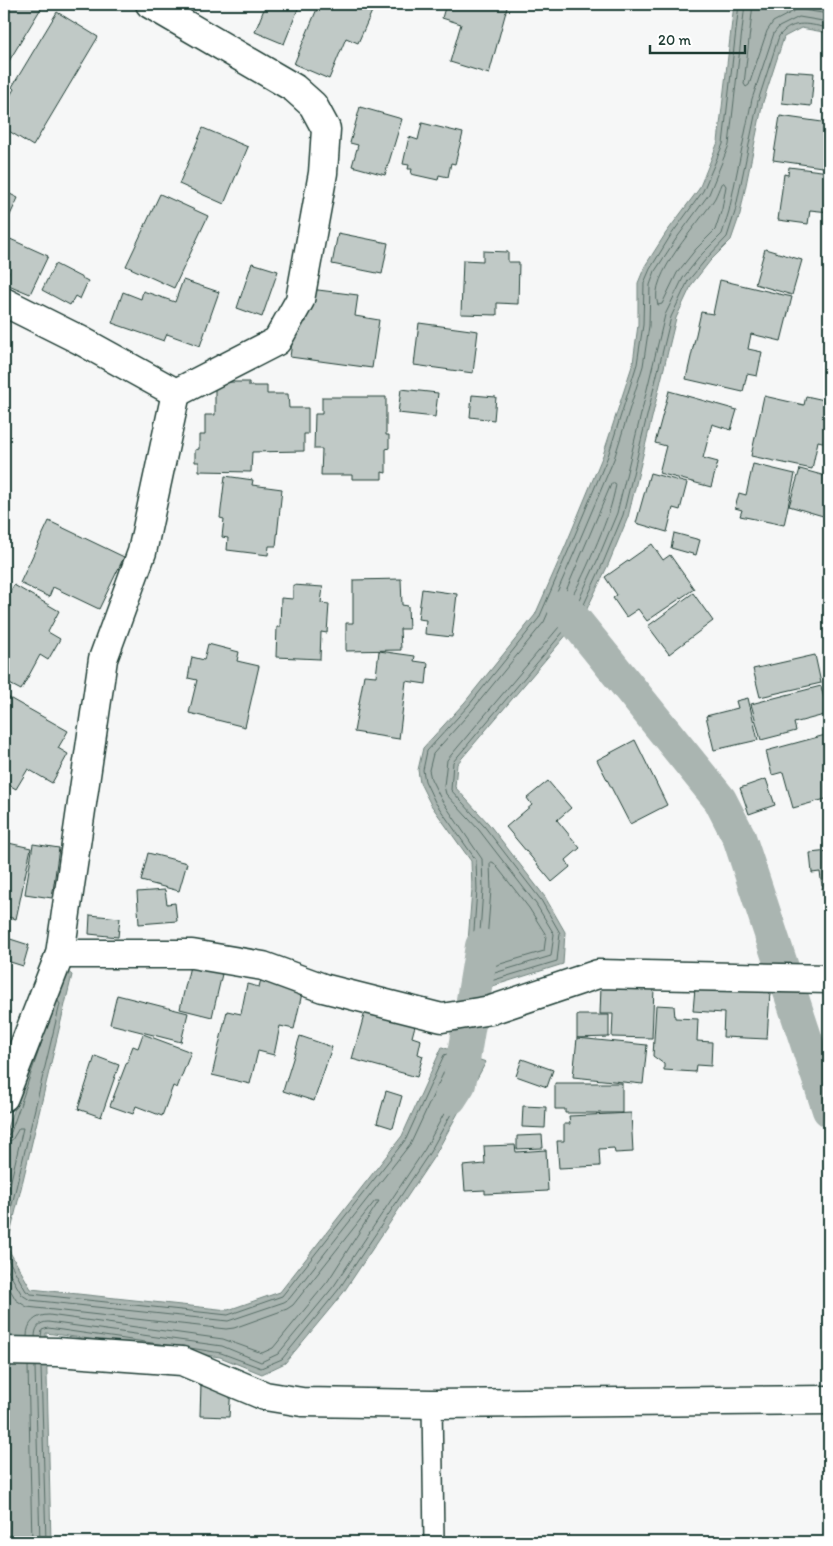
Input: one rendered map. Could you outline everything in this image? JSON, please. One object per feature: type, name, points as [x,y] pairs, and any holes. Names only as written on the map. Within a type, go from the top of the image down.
[{"type":"street","points":[[150,4],[294,88],[313,105],[326,129],[324,173],[300,300],[277,341],[176,393]]},
{"type":"street","points":[[4,302],[80,340],[176,393]]},
{"type":"street","points":[[4,1097],[60,954],[103,659],[142,552],[176,393]]},
{"type":"street","points":[[60,954],[192,954],[263,966],[323,988],[442,1018],[491,1010],[598,974],[829,979]]},
{"type":"street","points":[[4,1352],[57,1352],[182,1361],[265,1396],[302,1402],[432,1404],[829,1400]]},
{"type":"lane","points":[[432,1404],[434,1542]]},
{"type":"water","points":[[734,4],[829,4],[829,33],[801,28],[784,37],[763,102],[740,214],[731,240],[710,261],[692,284],[676,318],[628,517],[585,613],[457,764],[455,787],[488,823],[545,897],[565,932],[563,964],[464,995],[472,889],[471,861],[431,805],[420,783],[418,770],[423,748],[465,702],[535,615],[565,547],[603,455],[633,363],[638,325],[638,283],[645,266],[666,233],[699,189],[718,142]]},
{"type":"water","points":[[62,967],[72,975],[7,1247],[31,1289],[228,1310],[280,1292],[402,1136],[442,1047],[486,1062],[435,1155],[343,1293],[285,1363],[262,1374],[220,1357],[46,1333],[51,1542],[4,1542],[4,1137]]},
{"type":"building","points":[[4,4],[43,5],[9,61],[4,58]]},
{"type":"building","points":[[266,4],[300,4],[284,44],[255,32]]},
{"type":"building","points":[[319,4],[360,4],[373,9],[358,43],[346,38],[329,79],[294,64]]},
{"type":"building","points":[[446,4],[508,4],[489,74],[450,62],[461,24],[442,18]]},
{"type":"building","points":[[57,12],[98,37],[33,146],[4,128],[4,106],[14,89],[12,87]]},
{"type":"building","points":[[785,71],[814,73],[811,106],[782,103]]},
{"type":"building","points":[[360,107],[402,119],[385,175],[352,166],[358,145],[350,143]]},
{"type":"building","points":[[780,116],[829,123],[829,168],[773,160]]},
{"type":"building","points":[[422,123],[463,133],[455,164],[451,163],[448,177],[439,175],[438,180],[411,174],[412,169],[408,169],[409,165],[403,164],[409,137],[418,140]]},
{"type":"building","points":[[203,128],[248,147],[224,204],[179,184]]},
{"type":"building","points":[[789,167],[829,172],[829,212],[810,210],[808,224],[778,220],[784,174],[788,175]]},
{"type":"building","points":[[4,191],[18,198],[4,228]]},
{"type":"building","points":[[160,194],[208,216],[174,288],[126,266]]},
{"type":"building","points":[[338,233],[388,243],[382,274],[332,264]]},
{"type":"building","points":[[8,238],[48,256],[30,294],[4,283],[9,272],[4,269],[4,247]]},
{"type":"building","points":[[765,249],[802,260],[792,295],[755,284]]},
{"type":"building","points":[[483,251],[508,252],[508,262],[519,262],[518,304],[497,303],[497,315],[461,314],[463,260],[483,261]]},
{"type":"building","points":[[252,263],[278,271],[262,317],[237,308]]},
{"type":"building","points":[[55,264],[88,281],[80,299],[75,296],[70,305],[42,290]]},
{"type":"building","points":[[183,280],[219,292],[200,346],[167,334],[164,341],[112,323],[123,292],[141,299],[143,291],[175,302]]},
{"type":"building","points":[[720,280],[792,297],[781,341],[751,334],[748,349],[762,352],[757,376],[747,374],[743,392],[686,379],[701,312],[713,314]]},
{"type":"building","points":[[310,289],[358,295],[355,316],[379,320],[372,368],[290,357],[295,320],[306,322]]},
{"type":"building","points":[[419,323],[478,331],[473,373],[414,365]]},
{"type":"building","points":[[215,382],[249,382],[249,386],[267,386],[267,394],[288,394],[289,408],[308,408],[308,434],[304,434],[304,451],[252,452],[251,472],[199,471],[199,462],[195,462],[195,450],[199,449],[199,435],[205,435],[205,415],[215,415]]},
{"type":"building","points":[[401,389],[438,393],[435,417],[398,413]]},
{"type":"building","points":[[669,391],[737,410],[731,430],[712,424],[703,458],[718,462],[711,487],[659,473],[666,446],[655,443]]},
{"type":"building","points":[[472,395],[496,397],[494,420],[470,417]]},
{"type":"building","points":[[764,396],[804,405],[806,396],[829,401],[829,433],[827,443],[818,441],[812,469],[751,456]]},
{"type":"building","points":[[322,397],[386,397],[386,435],[389,435],[389,448],[386,449],[386,473],[382,472],[382,479],[352,479],[352,475],[321,475],[322,449],[314,449],[315,414],[322,414]]},
{"type":"building","points":[[753,464],[795,474],[784,525],[740,516],[742,510],[735,508],[739,493],[746,495]]},
{"type":"building","points":[[800,469],[829,477],[829,495],[823,516],[789,506]]},
{"type":"building","points":[[650,473],[687,483],[680,510],[673,508],[667,532],[636,523]]},
{"type":"building","points":[[225,476],[253,480],[252,485],[282,489],[276,546],[269,546],[268,555],[227,550],[228,538],[222,537],[224,519],[220,518]]},
{"type":"building","points":[[49,521],[124,557],[99,609],[53,587],[49,597],[20,583]]},
{"type":"building","points":[[674,533],[700,540],[696,555],[671,548]]},
{"type":"building","points":[[652,544],[663,560],[670,555],[694,589],[647,621],[638,609],[626,617],[613,598],[617,595],[605,577]]},
{"type":"building","points":[[401,579],[402,605],[408,606],[409,629],[400,629],[401,650],[346,651],[346,623],[353,623],[353,580]]},
{"type":"building","points":[[14,585],[59,611],[48,632],[60,639],[48,660],[40,655],[21,690],[4,681],[4,603]]},
{"type":"building","points":[[293,585],[323,587],[321,603],[329,604],[327,633],[321,632],[320,659],[276,657],[277,627],[280,627],[281,598],[293,599]]},
{"type":"building","points":[[422,589],[457,594],[452,637],[425,634],[426,620],[418,619]]},
{"type":"building","points":[[693,593],[713,621],[669,654],[648,626]]},
{"type":"building","points":[[208,644],[239,652],[237,661],[259,666],[245,727],[189,713],[197,680],[188,678],[192,657],[204,660]]},
{"type":"building","points":[[379,651],[415,656],[414,661],[428,663],[426,684],[406,681],[399,739],[354,732],[364,675],[376,676]]},
{"type":"building","points":[[815,655],[821,683],[760,697],[753,669]]},
{"type":"building","points":[[821,686],[828,714],[794,723],[796,731],[761,740],[751,704]]},
{"type":"building","points":[[4,695],[68,731],[58,748],[68,754],[52,783],[28,769],[16,789],[4,782],[4,767],[8,758],[4,756]]},
{"type":"building","points":[[748,698],[758,740],[714,750],[706,716],[738,708],[736,701]]},
{"type":"building","points":[[829,734],[829,798],[793,808],[783,772],[772,775],[766,751]]},
{"type":"building","points":[[635,740],[667,805],[630,824],[597,760]]},
{"type":"building","points":[[766,779],[775,805],[749,814],[740,788]]},
{"type":"building","points":[[548,781],[571,808],[557,820],[580,848],[566,860],[570,867],[552,882],[506,827],[532,805],[527,798]]},
{"type":"building","points":[[4,842],[31,848],[16,919],[4,916]]},
{"type":"building","points":[[33,844],[59,848],[52,898],[25,894]]},
{"type":"building","points":[[829,851],[829,885],[822,886],[820,872],[812,873],[810,853]]},
{"type":"building","points":[[148,853],[187,863],[179,891],[141,881]]},
{"type":"building","points":[[822,888],[829,888],[829,903],[824,903]]},
{"type":"building","points":[[165,890],[167,904],[175,903],[177,921],[139,924],[137,892]]},
{"type":"building","points":[[90,915],[120,918],[118,937],[89,934]]},
{"type":"building","points":[[4,937],[29,945],[23,966],[4,960]]},
{"type":"building","points":[[190,966],[222,974],[212,1017],[180,1009]]},
{"type":"building","points":[[261,979],[303,989],[294,1029],[280,1026],[274,1055],[258,1051],[250,1084],[212,1075],[227,1011],[241,1014],[247,984],[259,987]]},
{"type":"building","points":[[601,986],[654,988],[652,1038],[612,1037],[613,1014],[600,1014]]},
{"type":"building","points":[[695,988],[770,992],[767,1039],[723,1037],[724,1013],[693,1011]]},
{"type":"building","points":[[117,995],[188,1013],[181,1042],[110,1024]]},
{"type":"building","points":[[656,1005],[674,1006],[675,1018],[698,1019],[697,1041],[712,1042],[711,1066],[696,1065],[695,1072],[664,1070],[664,1064],[653,1056]]},
{"type":"building","points":[[366,1008],[416,1022],[412,1037],[421,1040],[418,1054],[423,1056],[417,1077],[352,1059]]},
{"type":"building","points":[[577,1015],[609,1015],[609,1037],[577,1038]]},
{"type":"building","points":[[143,1034],[191,1052],[177,1088],[173,1086],[162,1116],[136,1106],[133,1114],[110,1106],[133,1046],[138,1048]]},
{"type":"building","points":[[300,1036],[332,1047],[314,1101],[283,1091]]},
{"type":"building","points":[[577,1038],[647,1045],[643,1084],[573,1077]]},
{"type":"building","points":[[95,1056],[119,1065],[101,1117],[78,1109]]},
{"type":"building","points":[[522,1059],[553,1070],[547,1087],[516,1076]]},
{"type":"building","points":[[555,1083],[622,1083],[622,1113],[565,1113],[565,1109],[555,1109]]},
{"type":"building","points":[[386,1091],[402,1096],[393,1128],[377,1123]]},
{"type":"building","points":[[523,1106],[546,1107],[545,1128],[522,1127]]},
{"type":"building","points":[[631,1113],[633,1152],[615,1153],[614,1148],[599,1149],[600,1166],[559,1168],[557,1141],[564,1141],[564,1124],[570,1124],[569,1116]]},
{"type":"building","points":[[542,1135],[543,1148],[517,1149],[517,1136]]},
{"type":"building","points":[[515,1145],[516,1152],[546,1150],[548,1191],[485,1194],[485,1190],[465,1191],[463,1166],[485,1164],[484,1146]]},
{"type":"building","points":[[201,1384],[231,1386],[229,1417],[200,1416]]},
{"type":"waterway","points":[[564,607],[720,800],[739,837],[829,1110]]},
{"type":"waterway","points":[[450,1098],[459,1084],[482,946]]}]
